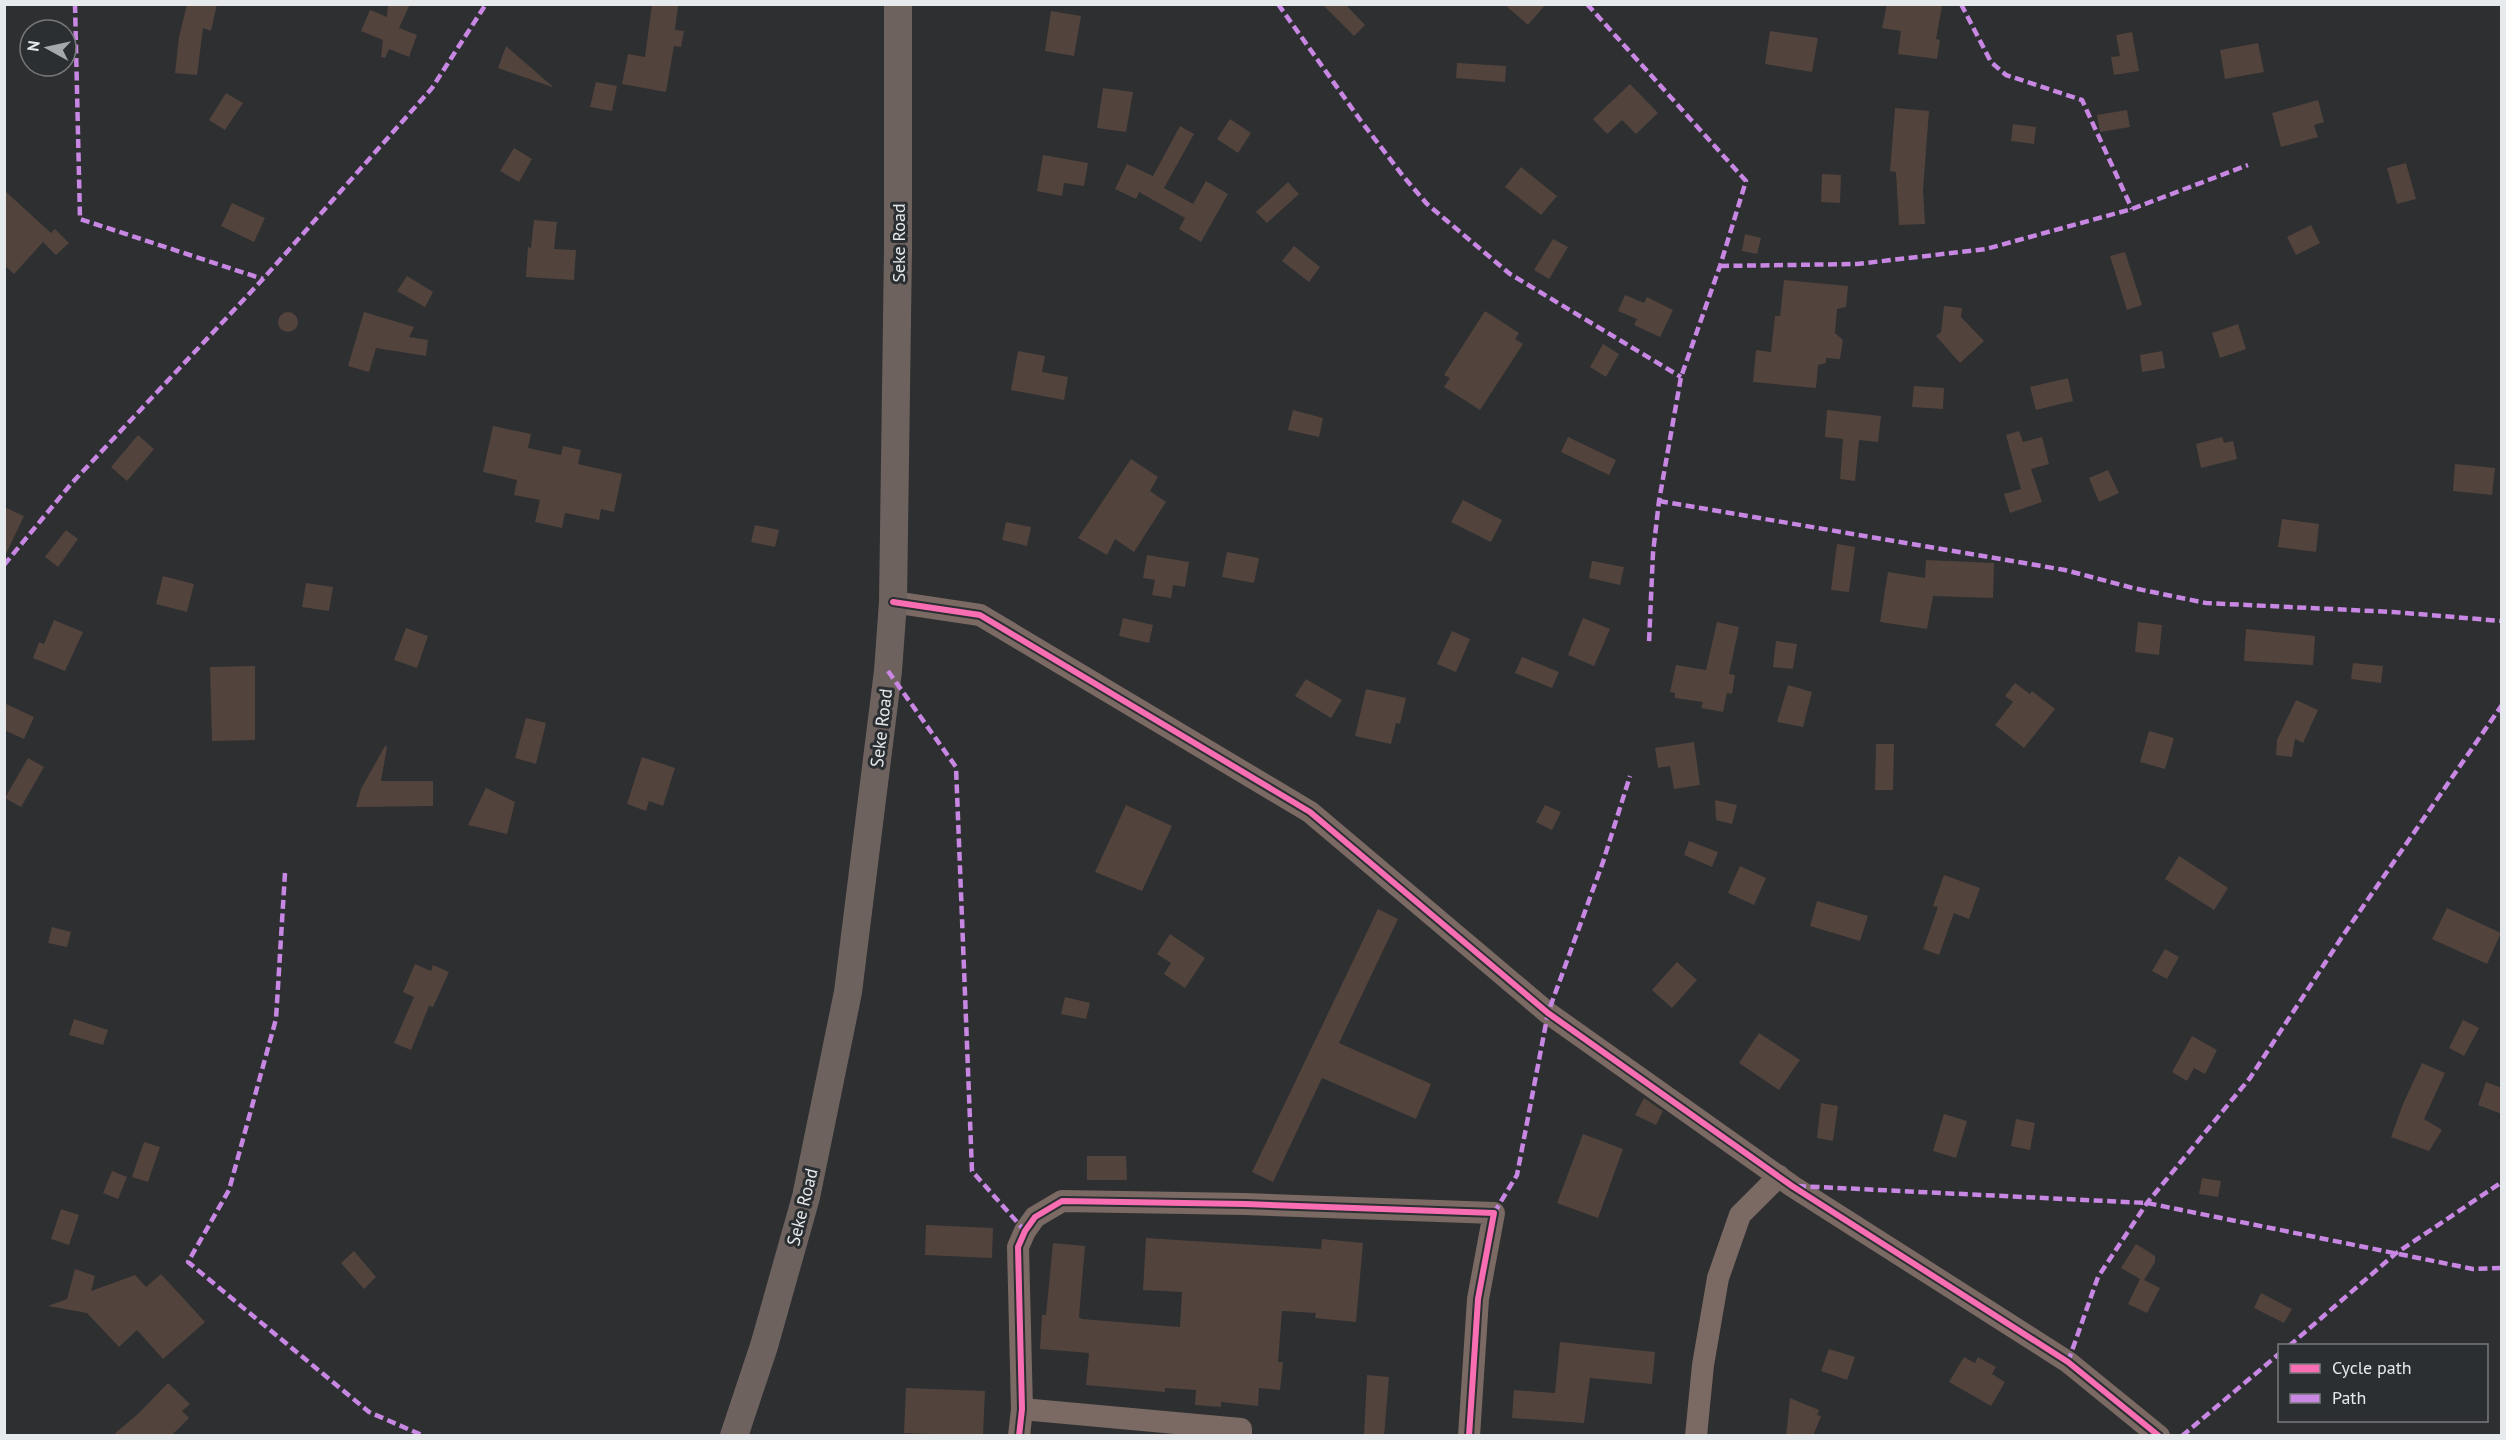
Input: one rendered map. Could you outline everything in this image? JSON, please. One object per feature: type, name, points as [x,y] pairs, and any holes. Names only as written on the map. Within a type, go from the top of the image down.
[{"type":"main road","name":"Seke Road","points":[[734,1436],[764,1346],[806,1197],[848,992],[888,671],[893,602],[898,249],[897,4]]},
{"type":"street","points":[[893,602],[980,615],[1310,812],[1548,1013],[1779,1176],[2068,1362],[2159,1436]]},
{"type":"street","points":[[1696,1436],[1703,1365],[1718,1278],[1740,1215],[1779,1176]]},
{"type":"street","points":[[1020,1436],[1022,1409],[1018,1247],[1035,1217],[1062,1201],[1257,1204],[1494,1213],[1478,1299],[1469,1436]]},
{"type":"street","points":[[1022,1409],[1241,1429],[1240,1436]]},
{"type":"building","points":[[187,4],[217,4],[211,31],[203,28],[197,75],[175,73],[179,37]]},
{"type":"building","points":[[388,4],[410,4],[399,28],[417,35],[409,57],[389,49],[385,58],[381,57],[383,40],[361,31],[370,10],[387,17]]},
{"type":"building","points":[[652,4],[678,6],[675,30],[684,31],[681,47],[674,46],[666,92],[622,84],[628,54],[645,57]]},
{"type":"building","points":[[1322,4],[1345,4],[1365,25],[1354,36]]},
{"type":"building","points":[[1504,4],[1546,4],[1528,25]]},
{"type":"building","points":[[1887,4],[1942,6],[1936,39],[1940,40],[1937,59],[1898,54],[1901,31],[1882,28]]},
{"type":"building","points":[[1051,11],[1081,16],[1074,56],[1045,51]]},
{"type":"building","points":[[1770,31],[1818,38],[1812,72],[1765,64]]},
{"type":"building","points":[[2132,32],[2139,71],[2114,75],[2111,57],[2120,56],[2116,35]]},
{"type":"building","points":[[2258,43],[2264,72],[2225,79],[2220,50]]},
{"type":"building","points":[[506,46],[552,86],[552,87],[498,68]]},
{"type":"building","points":[[1457,63],[1506,66],[1505,82],[1456,78]]},
{"type":"building","points":[[596,82],[617,86],[612,111],[590,107]]},
{"type":"building","points":[[1630,84],[1658,113],[1636,134],[1622,120],[1607,134],[1593,119]]},
{"type":"building","points":[[1103,88],[1133,92],[1126,132],[1097,128]]},
{"type":"building","points":[[226,93],[243,103],[225,130],[209,120]]},
{"type":"building","points":[[2318,100],[2324,122],[2314,125],[2318,137],[2281,147],[2272,113]]},
{"type":"building","points":[[1895,108],[1929,111],[1923,190],[1925,224],[1899,225],[1896,172],[1890,171]]},
{"type":"building","points":[[2127,110],[2130,127],[2100,132],[2097,115]]},
{"type":"building","points":[[1230,119],[1251,133],[1238,153],[1217,139]]},
{"type":"building","points":[[2013,124],[2036,127],[2034,144],[2011,141]]},
{"type":"building","points":[[1180,126],[1194,134],[1164,188],[1193,204],[1206,181],[1228,194],[1201,242],[1179,229],[1185,218],[1139,192],[1136,199],[1115,189],[1127,164],[1153,176]]},
{"type":"building","points":[[514,148],[532,159],[519,182],[500,171]]},
{"type":"building","points":[[1043,155],[1088,163],[1084,186],[1064,183],[1062,196],[1037,191]]},
{"type":"building","points":[[2406,163],[2416,199],[2397,204],[2387,168]]},
{"type":"building","points":[[1521,167],[1557,196],[1541,215],[1505,187]]},
{"type":"building","points":[[1822,174],[1841,175],[1840,203],[1821,202]]},
{"type":"building","points":[[1288,182],[1299,194],[1267,223],[1256,212]]},
{"type":"building","points":[[4,190],[51,233],[55,229],[69,243],[56,255],[43,242],[14,274],[4,265]]},
{"type":"building","points":[[232,203],[265,218],[254,242],[221,226]]},
{"type":"building","points":[[534,220],[557,222],[554,249],[576,250],[574,280],[526,277],[528,247],[531,248]]},
{"type":"building","points":[[2311,225],[2320,243],[2296,255],[2287,237]]},
{"type":"building","points":[[1745,234],[1761,238],[1757,254],[1742,251]]},
{"type":"building","points":[[1553,239],[1568,247],[1549,279],[1534,270]]},
{"type":"building","points":[[1294,246],[1320,267],[1309,282],[1282,261]]},
{"type":"building","points":[[2125,252],[2142,305],[2127,310],[2110,256]]},
{"type":"building","points":[[407,276],[433,292],[425,307],[397,291]]},
{"type":"building","points":[[1784,280],[1848,286],[1846,307],[1837,309],[1835,333],[1843,340],[1840,359],[1826,358],[1826,363],[1818,365],[1816,388],[1753,382],[1756,350],[1771,352],[1775,316],[1780,316]]},
{"type":"building","points":[[1625,295],[1644,303],[1647,297],[1673,310],[1660,337],[1634,325],[1637,319],[1618,311]]},
{"type":"building","points":[[1944,306],[1962,308],[1961,317],[1984,341],[1960,363],[1936,336],[1941,332]]},
{"type":"building","points":[[1485,311],[1519,333],[1515,339],[1523,344],[1480,410],[1444,387],[1450,378],[1444,375]]},
{"type":"building","points":[[288,312],[295,315],[298,322],[295,329],[288,332],[281,329],[278,322],[281,315]]},
{"type":"building","points":[[364,312],[414,327],[409,337],[428,340],[426,356],[376,348],[369,372],[348,366]]},
{"type":"building","points":[[2238,324],[2246,349],[2220,358],[2212,333]]},
{"type":"building","points":[[1603,344],[1619,354],[1606,377],[1590,367]]},
{"type":"building","points":[[1018,351],[1045,356],[1042,372],[1068,377],[1064,400],[1011,390]]},
{"type":"building","points":[[2162,351],[2165,368],[2142,372],[2140,355]]},
{"type":"building","points":[[2068,378],[2073,401],[2036,410],[2030,387]]},
{"type":"building","points":[[1914,386],[1944,388],[1943,409],[1912,407]]},
{"type":"building","points":[[1293,410],[1323,418],[1319,437],[1288,430]]},
{"type":"building","points":[[1827,410],[1881,416],[1878,442],[1859,440],[1855,481],[1840,479],[1843,439],[1825,437]]},
{"type":"building","points":[[493,426],[531,434],[528,448],[561,455],[563,446],[581,450],[578,464],[622,474],[614,512],[601,509],[599,520],[565,513],[562,528],[535,522],[540,500],[514,495],[517,480],[483,472]]},
{"type":"building","points":[[2019,431],[2023,442],[2042,437],[2049,464],[2031,469],[2042,502],[2010,513],[2004,494],[2021,489],[2006,435]]},
{"type":"building","points":[[138,435],[154,449],[127,481],[111,467]]},
{"type":"building","points":[[1568,437],[1616,460],[1609,475],[1561,452]]},
{"type":"building","points":[[2222,437],[2224,443],[2233,441],[2237,459],[2201,468],[2196,444]]},
{"type":"building","points":[[1131,459],[1158,477],[1150,491],[1166,502],[1134,552],[1115,539],[1107,555],[1078,538]]},
{"type":"building","points":[[2455,464],[2495,468],[2492,495],[2453,491]]},
{"type":"building","points":[[2108,470],[2119,493],[2099,502],[2089,478]]},
{"type":"building","points":[[1463,500],[1502,520],[1491,542],[1451,522]]},
{"type":"building","points":[[4,507],[24,516],[4,558]]},
{"type":"building","points":[[2282,519],[2319,524],[2316,552],[2278,547]]},
{"type":"building","points":[[1006,522],[1031,527],[1027,546],[1002,540]]},
{"type":"building","points":[[755,525],[779,530],[775,547],[751,542]]},
{"type":"building","points":[[66,530],[78,539],[58,567],[45,557]]},
{"type":"building","points":[[1837,544],[1855,547],[1849,592],[1831,590]]},
{"type":"building","points":[[1227,552],[1259,558],[1254,583],[1222,577]]},
{"type":"building","points":[[1147,555],[1189,562],[1185,587],[1173,585],[1171,598],[1152,595],[1155,580],[1143,578]]},
{"type":"building","points":[[1926,560],[1994,563],[1993,598],[1933,596],[1927,629],[1880,622],[1888,572],[1925,578]]},
{"type":"building","points":[[1592,561],[1624,567],[1620,585],[1589,578]]},
{"type":"building","points":[[163,576],[194,584],[187,612],[156,604]]},
{"type":"building","points":[[306,583],[333,587],[329,611],[302,607]]},
{"type":"building","points":[[1123,618],[1153,625],[1149,643],[1119,636]]},
{"type":"building","points":[[1583,618],[1610,629],[1594,666],[1568,655]]},
{"type":"building","points":[[54,620],[83,632],[65,671],[33,658],[39,642],[44,644]]},
{"type":"building","points":[[1717,622],[1739,627],[1729,674],[1735,675],[1732,694],[1727,693],[1723,712],[1701,708],[1703,702],[1675,698],[1675,693],[1670,692],[1676,665],[1706,670]]},
{"type":"building","points":[[2138,622],[2162,625],[2159,655],[2135,652]]},
{"type":"building","points":[[406,628],[428,636],[417,668],[394,660]]},
{"type":"building","points":[[2246,629],[2315,636],[2313,665],[2244,661]]},
{"type":"building","points":[[1452,631],[1470,639],[1456,672],[1437,664]]},
{"type":"building","points":[[1776,641],[1797,644],[1793,669],[1773,667]]},
{"type":"building","points":[[1522,657],[1559,672],[1552,688],[1515,673]]},
{"type":"building","points":[[2353,663],[2383,666],[2381,683],[2351,679]]},
{"type":"building","points":[[255,666],[255,740],[212,741],[210,667]]},
{"type":"building","points":[[1306,679],[1342,700],[1331,718],[1295,696]]},
{"type":"building","points":[[2015,683],[2030,694],[2032,691],[2055,709],[2024,748],[1995,725],[2013,702],[2005,696]]},
{"type":"building","points":[[1788,685],[1812,692],[1803,727],[1777,722]]},
{"type":"building","points":[[1366,689],[1406,698],[1400,724],[1396,723],[1391,744],[1355,736]]},
{"type":"building","points":[[2296,700],[2318,710],[2303,743],[2295,739],[2292,757],[2276,755],[2277,740]]},
{"type":"building","points":[[4,703],[34,717],[24,739],[4,730]]},
{"type":"building","points":[[526,718],[546,723],[536,764],[515,758]]},
{"type":"building","points":[[2149,731],[2174,738],[2165,769],[2140,762]]},
{"type":"building","points":[[1694,742],[1700,785],[1674,789],[1670,766],[1658,768],[1655,748]]},
{"type":"building","points":[[1876,744],[1894,744],[1893,790],[1875,790]]},
{"type":"building","points":[[385,746],[387,747],[381,781],[433,781],[433,806],[356,807],[361,789]]},
{"type":"building","points":[[642,757],[675,768],[663,806],[649,801],[646,811],[627,804]]},
{"type":"building","points":[[28,758],[44,767],[21,807],[5,798]]},
{"type":"building","points":[[486,788],[515,802],[507,834],[468,825]]},
{"type":"building","points":[[1715,800],[1737,805],[1732,824],[1716,820]]},
{"type":"building","points":[[1126,805],[1172,826],[1142,891],[1095,872]]},
{"type":"building","points":[[1545,805],[1561,812],[1552,830],[1536,822]]},
{"type":"building","points":[[1689,841],[1718,852],[1712,867],[1684,855]]},
{"type":"building","points":[[2179,856],[2228,888],[2214,910],[2165,879]]},
{"type":"building","points":[[1740,866],[1766,878],[1754,905],[1728,893]]},
{"type":"building","points":[[1944,875],[1980,888],[1969,919],[1954,913],[1939,955],[1923,949],[1938,907],[1933,906]]},
{"type":"building","points":[[1817,901],[1868,916],[1860,941],[1810,926]]},
{"type":"building","points":[[2447,908],[2501,933],[2487,964],[2432,939]]},
{"type":"building","points":[[1378,909],[1398,919],[1339,1043],[1431,1084],[1416,1119],[1322,1078],[1273,1182],[1252,1172]]},
{"type":"building","points":[[52,927],[71,932],[67,947],[48,943]]},
{"type":"building","points":[[1170,934],[1205,958],[1185,988],[1164,974],[1171,963],[1157,954]]},
{"type":"building","points":[[2165,949],[2179,957],[2167,979],[2152,971]]},
{"type":"building","points":[[1677,962],[1697,980],[1672,1008],[1652,990]]},
{"type":"building","points":[[415,964],[431,971],[433,965],[449,972],[433,1007],[429,1006],[411,1050],[394,1043],[414,997],[403,992]]},
{"type":"building","points":[[1065,997],[1090,1003],[1086,1019],[1061,1014]]},
{"type":"building","points":[[74,1019],[108,1030],[103,1045],[69,1035]]},
{"type":"building","points":[[2463,1020],[2479,1028],[2464,1056],[2449,1048]]},
{"type":"building","points":[[1759,1033],[1800,1060],[1779,1090],[1739,1063]]},
{"type":"building","points":[[2192,1036],[2217,1050],[2205,1074],[2194,1068],[2187,1081],[2172,1072]]},
{"type":"building","points":[[2422,1063],[2445,1073],[2424,1119],[2442,1130],[2429,1151],[2391,1137]]},
{"type":"building","points":[[2486,1082],[2502,1088],[2502,1114],[2478,1105]]},
{"type":"building","points":[[1644,1098],[1663,1111],[1656,1125],[1635,1115]]},
{"type":"building","points":[[1821,1103],[1838,1106],[1833,1141],[1817,1138]]},
{"type":"building","points":[[1944,1114],[1967,1121],[1956,1158],[1933,1151]]},
{"type":"building","points":[[2016,1119],[2035,1123],[2030,1150],[2011,1146]]},
{"type":"building","points":[[1583,1134],[1623,1149],[1598,1218],[1557,1203]]},
{"type":"building","points":[[144,1142],[160,1147],[148,1182],[132,1177]]},
{"type":"building","points":[[1087,1156],[1126,1156],[1127,1180],[1087,1180]]},
{"type":"building","points":[[112,1171],[127,1177],[118,1199],[103,1193]]},
{"type":"building","points":[[2202,1178],[2221,1181],[2218,1197],[2199,1194]]},
{"type":"building","points":[[61,1209],[79,1215],[69,1245],[51,1239]]},
{"type":"building","points":[[926,1225],[993,1228],[992,1258],[925,1255]]},
{"type":"building","points":[[1146,1238],[1321,1249],[1322,1239],[1363,1243],[1356,1322],[1315,1318],[1316,1313],[1282,1311],[1278,1362],[1283,1362],[1280,1390],[1259,1388],[1258,1406],[1221,1402],[1221,1407],[1195,1405],[1196,1390],[1165,1388],[1165,1392],[1086,1385],[1089,1353],[1040,1349],[1042,1315],[1046,1315],[1053,1243],[1085,1246],[1079,1317],[1082,1319],[1180,1327],[1182,1292],[1143,1290]]},
{"type":"building","points":[[2136,1244],[2155,1256],[2155,1262],[2144,1280],[2160,1288],[2147,1313],[2128,1304],[2140,1279],[2121,1268]]},
{"type":"building","points":[[354,1251],[376,1277],[364,1289],[341,1263]]},
{"type":"building","points":[[75,1269],[95,1276],[91,1291],[135,1275],[146,1287],[161,1274],[205,1322],[163,1359],[137,1330],[119,1347],[87,1313],[48,1306],[67,1299]]},
{"type":"building","points":[[2261,1293],[2292,1309],[2284,1323],[2254,1308]]},
{"type":"building","points":[[1560,1342],[1655,1352],[1652,1384],[1590,1378],[1584,1423],[1512,1418],[1514,1390],[1555,1393]]},
{"type":"building","points":[[1829,1349],[1855,1357],[1847,1380],[1821,1371]]},
{"type":"building","points":[[1964,1357],[1975,1363],[1978,1357],[1996,1367],[1992,1374],[2005,1382],[1991,1406],[1949,1382]]},
{"type":"building","points":[[1367,1375],[1389,1377],[1384,1436],[1364,1436]]},
{"type":"building","points":[[168,1383],[190,1404],[182,1411],[189,1418],[171,1436],[112,1436],[139,1413]]},
{"type":"building","points":[[906,1388],[985,1391],[983,1436],[904,1433]]},
{"type":"building","points":[[1790,1398],[1819,1410],[1817,1415],[1821,1416],[1813,1436],[1786,1436]]},
{"type":"marked path","points":[[75,4],[80,219],[263,279]]},
{"type":"marked path","points":[[4,565],[71,484],[263,279],[432,88],[486,4]]},
{"type":"marked path","points":[[1278,4],[1361,121],[1427,204],[1510,274],[1681,377]]},
{"type":"marked path","points":[[1587,4],[1746,181],[1720,266],[1681,377],[1659,501],[1653,553],[1649,643]]},
{"type":"marked path","points":[[1961,4],[1991,62],[2006,75],[2082,100],[2132,209]]},
{"type":"marked path","points":[[1720,266],[1857,264],[1986,249],[2132,209],[2248,165]]},
{"type":"marked path","points":[[1659,501],[2065,570],[2133,588],[2206,603],[2393,612],[2502,621]]},
{"type":"marked path","points":[[888,671],[956,767],[972,1171],[1025,1231]]},
{"type":"marked path","points":[[2068,1362],[2098,1277],[2147,1203],[2250,1078],[2342,937],[2502,705]]},
{"type":"marked path","points":[[1494,1213],[1517,1175],[1548,1013],[1603,862],[1630,776]]},
{"type":"marked path","points":[[285,873],[276,1019],[229,1190],[188,1262],[369,1412],[424,1436]]},
{"type":"marked path","points":[[2291,1344],[2395,1254],[2502,1182]]},
{"type":"marked path","points":[[1797,1186],[2147,1203],[2473,1269],[2502,1268]]},
{"type":"marked path","points":[[2182,1436],[2278,1355]]},
{"type":"cycle path","points":[[893,602],[980,615],[1310,812],[1548,1013],[1792,1186],[2068,1362],[2159,1436]]},
{"type":"cycle path","points":[[1019,1436],[1022,1409],[1018,1247],[1035,1217],[1062,1201],[1245,1204],[1494,1213],[1478,1299],[1469,1436]]}]
